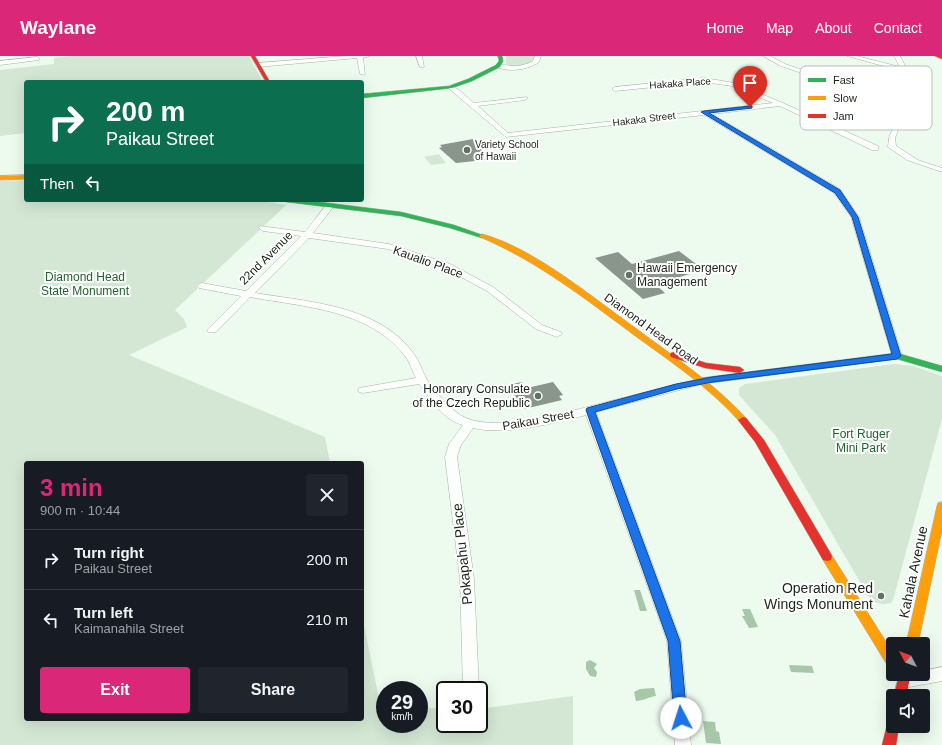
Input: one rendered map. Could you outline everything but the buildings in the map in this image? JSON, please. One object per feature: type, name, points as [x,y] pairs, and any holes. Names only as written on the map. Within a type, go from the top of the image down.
[{"type":"street","points":[[253,56],[267,80]]},
{"type":"street","points":[[258,66],[367,56]]},
{"type":"street","points":[[419,56],[422,66]]},
{"type":"street","points":[[364,96],[450,88],[498,66],[501,61],[500,56]]},
{"type":"street","points":[[498,66],[512,68],[527,67],[536,62],[538,56]]},
{"type":"street","points":[[766,56],[783,65],[800,71]]},
{"type":"street","points":[[850,56],[889,66]]},
{"type":"street","points":[[897,56],[902,66]]},
{"type":"street","points":[[937,56],[942,58]]},
{"type":"street","points":[[360,57],[363,74]]},
{"type":"street","points":[[0,63],[38,59]]},
{"type":"street","name":"Hakaka Place","points":[[615,89],[695,81],[714,81],[742,86],[800,113]]},
{"type":"street","points":[[450,88],[457,91],[472,104],[525,98]]},
{"type":"street","name":"Hakaka Street","points":[[472,104],[506,135],[781,104]]},
{"type":"street","points":[[704,112],[837,191],[855,217],[897,356]]},
{"type":"street","name":"Hakaka Place","points":[[837,130],[875,148]]},
{"type":"street","points":[[895,130],[892,138],[892,147],[901,156],[917,163],[942,170]]},
{"type":"street","points":[[0,178],[24,177]]},
{"type":"street","name":"Diamond Head Road","points":[[317,202],[401,214],[452,226],[500,243],[552,272],[702,381],[729,404],[759,440],[846,590],[886,653]]},
{"type":"street","name":"22nd Avenue","points":[[212,330],[307,234],[332,203]]},
{"type":"street","name":"Kaualio Place","points":[[263,228],[389,247],[448,266],[490,289],[539,327],[557,334]]},
{"type":"street","name":"Paikau Street","points":[[202,286],[350,314],[370,323],[391,336],[410,355],[422,380],[446,410],[462,421],[470,424],[496,427],[514,426],[590,410],[702,381],[763,372],[897,356],[942,368]]},
{"type":"street","points":[[660,350],[705,365],[763,372]]},
{"type":"street","points":[[363,390],[422,380]]},
{"type":"street","points":[[590,410],[674,641],[683,745]]},
{"type":"street","name":"Pokapahu Place","points":[[470,424],[455,444],[451,457],[467,579],[471,681]]},
{"type":"street","name":"Kahala Avenue","points":[[914,637],[942,506]]},
{"type":"street","points":[[930,675],[942,674]]},
{"type":"street","points":[[889,745],[891,733]]},
{"type":"green space","points":[[73,56],[249,56],[262,80],[24,80],[24,133],[0,136],[0,70],[54,64],[54,58]]},
{"type":"green space","points":[[506,56],[536,56],[532,63],[515,67],[506,65]]},
{"type":"green space","points":[[439,154],[446,163],[431,165],[424,157]]},
{"type":"green space","name":"Diamond Head State Monument","points":[[24,180],[24,202],[268,202],[286,205],[175,310],[184,319],[187,327],[129,355],[325,437],[330,461],[24,461],[24,721],[364,721],[364,626],[376,684],[376,733],[428,733],[428,708],[436,708],[436,733],[488,733],[488,708],[573,696],[573,745],[0,745],[0,181]]},
{"type":"green space","name":"Fort Ruger Mini Park","points":[[894,364],[913,366],[942,376],[942,419],[893,600],[891,603],[881,604],[868,596],[775,435],[739,395],[739,388],[745,384]]},
{"type":"shaded area","points":[[634,590],[640,590],[647,611],[640,611]]},
{"type":"shaded area","points":[[742,609],[750,609],[758,627],[749,628],[742,616],[745,616]]},
{"type":"shaded area","points":[[590,660],[597,664],[594,668],[597,672],[596,677],[590,676],[586,669],[586,662]]},
{"type":"shaded area","points":[[789,665],[812,666],[814,673],[791,672]]},
{"type":"shaded area","points":[[654,688],[656,696],[636,701],[634,692],[640,689]]},
{"type":"shaded area","points":[[703,721],[715,722],[716,731],[719,732],[721,744],[706,743]]},
{"type":"traffic: fast","points":[[364,96],[450,87],[470,80],[498,66],[501,61],[500,56]]},
{"type":"traffic: fast","points":[[303,202],[401,214],[452,226],[482,236]]},
{"type":"traffic: fast","points":[[702,381],[897,356],[942,369]]},
{"type":"traffic: slow","points":[[0,178],[24,177]]},
{"type":"traffic: slow","points":[[482,236],[524,255],[563,279],[707,385],[732,407],[743,420]]},
{"type":"traffic: slow","points":[[914,637],[942,506]]},
{"type":"traffic: slow","points":[[827,557],[886,653]]},
{"type":"traffic: jam","points":[[253,56],[267,80]]},
{"type":"traffic: jam","points":[[937,56],[942,58]]},
{"type":"traffic: jam","points":[[674,355],[705,365],[740,370]]},
{"type":"traffic: jam","points":[[743,420],[759,440],[827,557]]},
{"type":"traffic: jam","points":[[902,689],[903,681]]},
{"type":"traffic: jam","points":[[889,745],[891,733]]},
{"type":"place","name":"Variety School of Hawaii","points":[[467,150]]},
{"type":"place","name":"Hawaii Emergency Management","points":[[629,275]]},
{"type":"place","name":"Honorary Consulate of the Czech Republic","points":[[538,396]]},
{"type":"place","name":"Operation Red Wings Monument","points":[[881,596]]},
{"type":"route","points":[[681,718],[674,641],[590,410],[616,402],[712,379],[897,356],[855,217],[837,191],[704,112],[750,107]]}]
